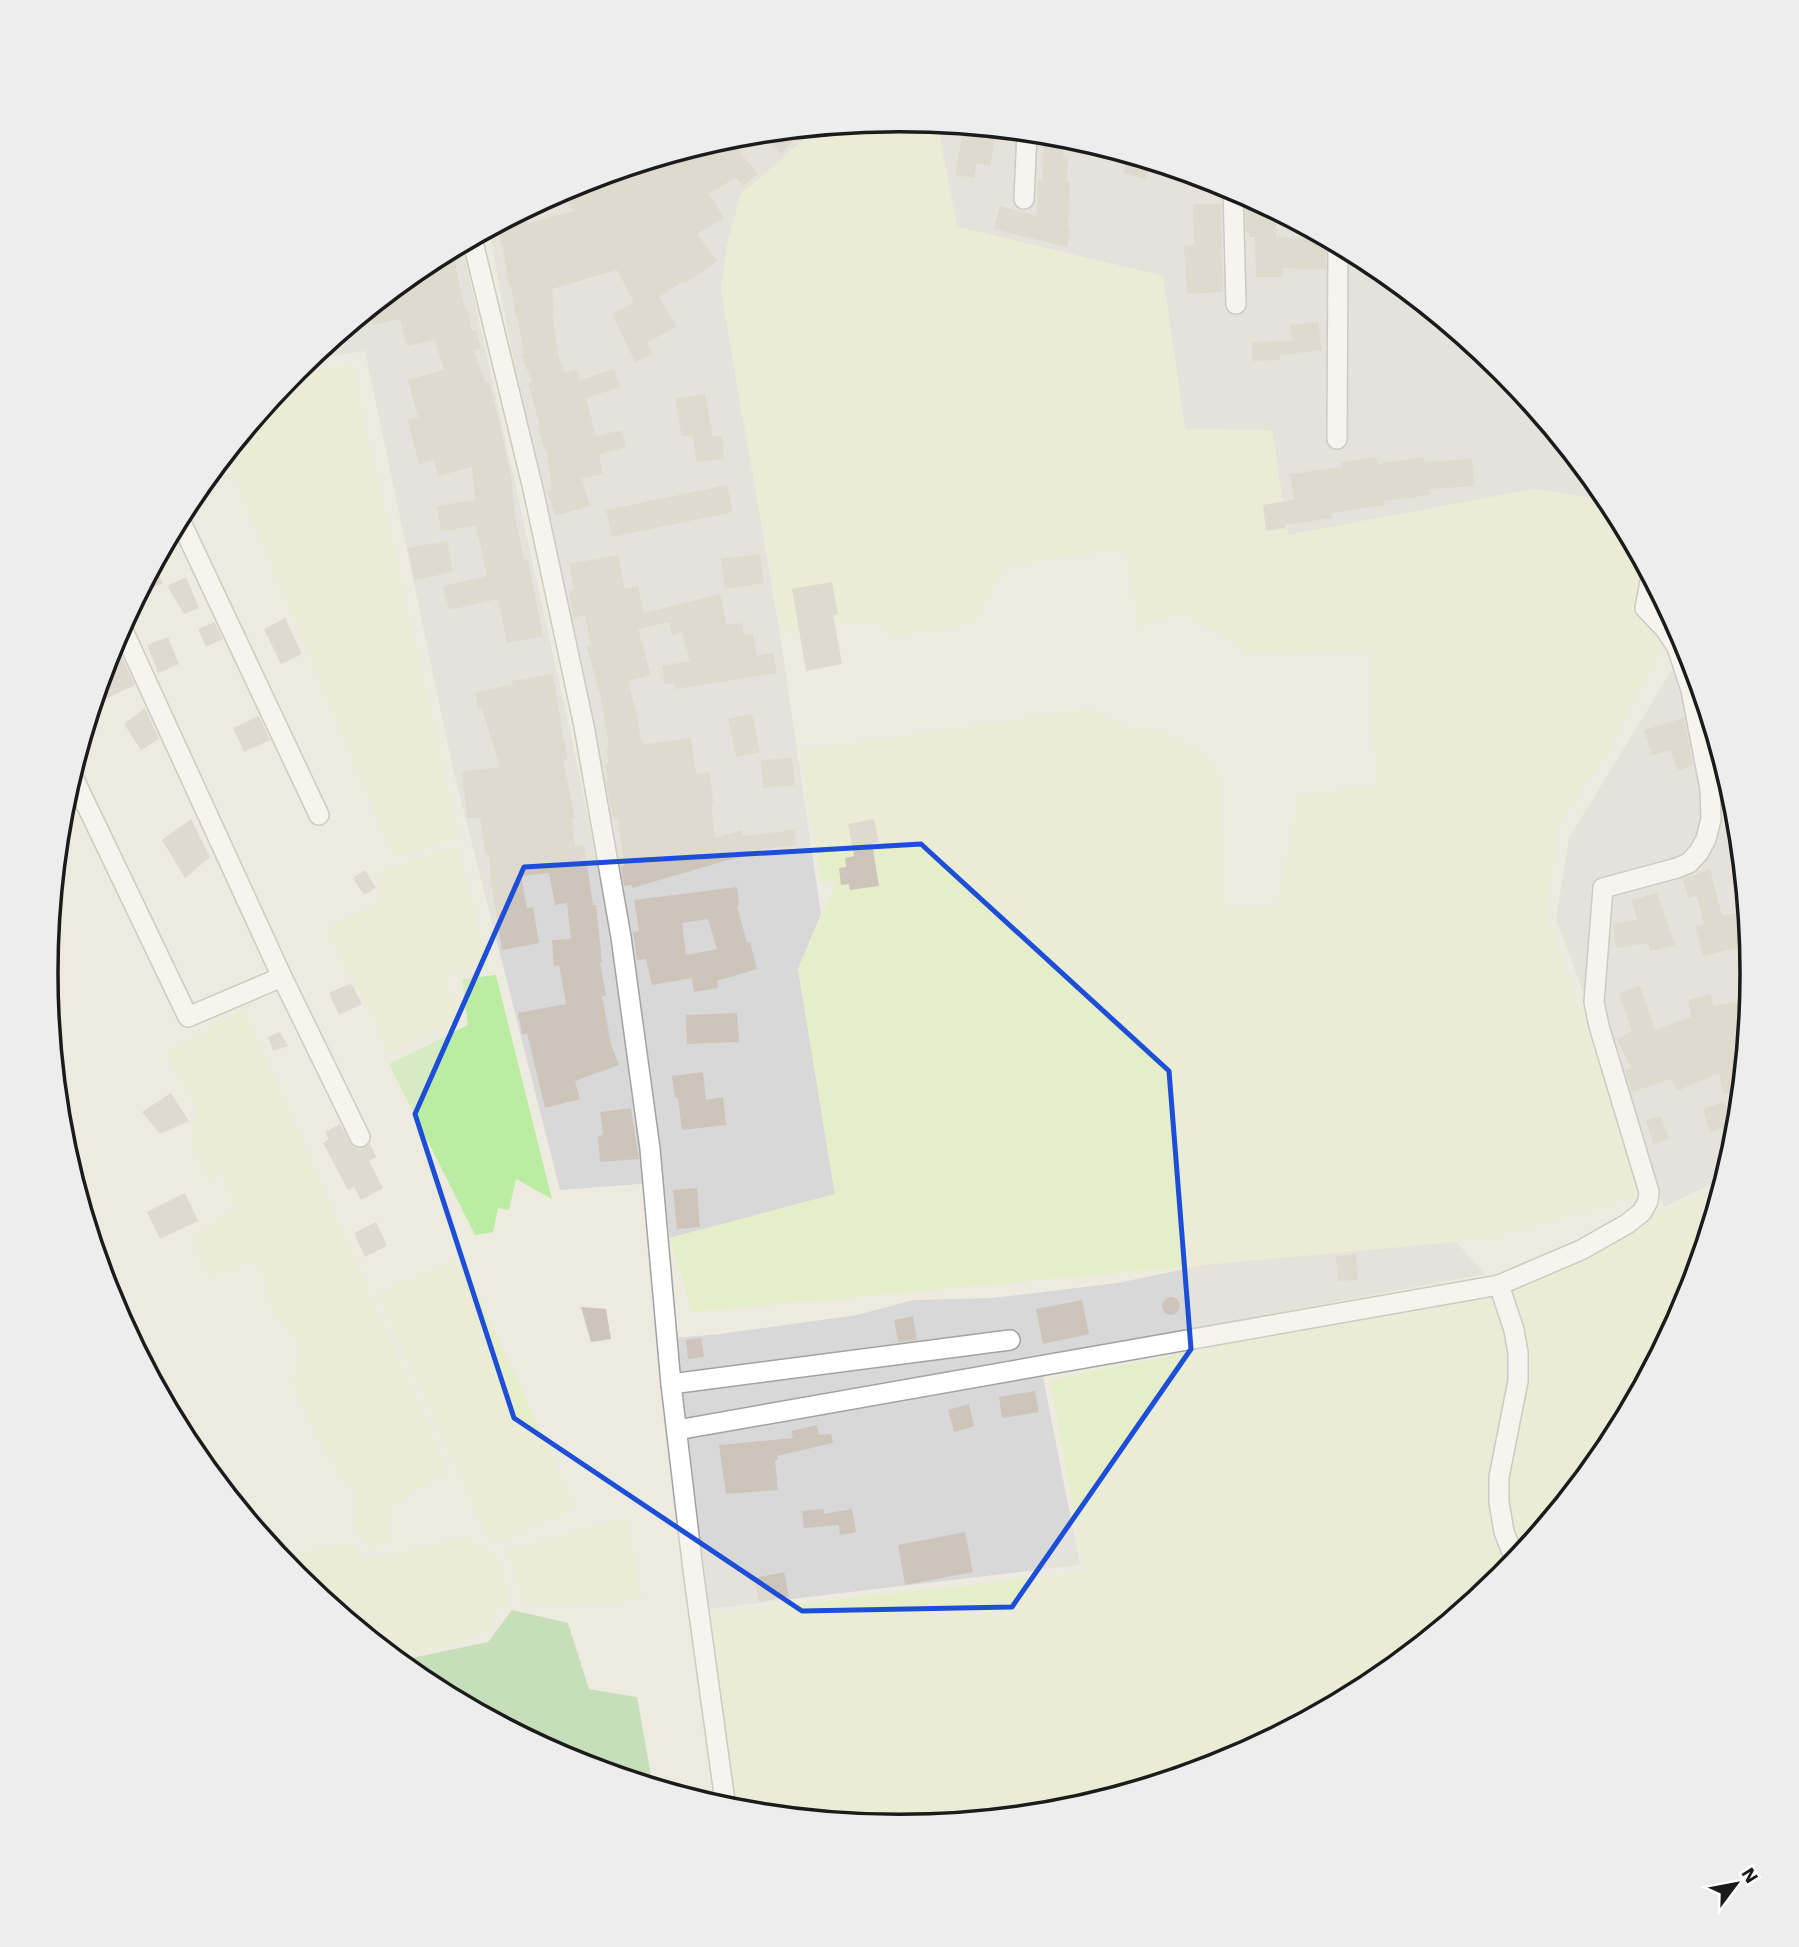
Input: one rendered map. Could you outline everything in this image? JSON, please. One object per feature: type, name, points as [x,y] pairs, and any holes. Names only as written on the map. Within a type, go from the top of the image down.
[{"type":"street","points":[[1024,199],[1027,142]]},
{"type":"street","points":[[1233,201],[1236,304]]},
{"type":"street","points":[[474,248],[533,489],[584,726],[621,936],[648,1136],[671,1384],[693,1570],[724,1797]]},
{"type":"street","points":[[1337,439],[1338,256]]},
{"type":"street","points":[[185,530],[319,814]]},
{"type":"street","points":[[1648,591],[1645,608],[1671,638]]},
{"type":"street","points":[[127,640],[282,978],[360,1137]]},
{"type":"street","points":[[677,1430],[1499,1285],[1581,1250],[1627,1224],[1642,1212],[1648,1201],[1648,1192],[1594,1002],[1603,888],[1689,863],[1706,839],[1711,819],[1710,789],[1686,675]]},
{"type":"street","points":[[79,789],[188,1017],[282,978]]},
{"type":"street","points":[[1499,1285],[1514,1330],[1518,1353],[1518,1381],[1499,1477],[1499,1502],[1504,1532],[1512,1551]]},
{"type":"street","points":[[671,1384],[1010,1340]]},
{"type":"highlighted area","points":[[921,844],[1169,1071],[1191,1349],[1012,1607],[802,1611],[514,1418],[415,1114],[524,867]]},
{"type":"shaded area","points":[[939,133],[1009,139],[1064,148],[1170,176],[1222,196],[1320,245],[1412,306],[1495,378],[1532,418],[1593,498],[1534,489],[1288,535],[1272,430],[1185,429],[1163,276],[957,227]]},
{"type":"shaded area","points":[[807,137],[741,194],[727,245],[721,289],[780,634],[821,914],[798,969],[835,1194],[670,1238],[616,883],[586,716],[491,239],[577,196],[629,176],[735,148]]},
{"type":"shaded area","points":[[464,254],[574,750],[621,980],[652,1183],[560,1190],[453,769],[365,351],[327,356],[387,306]]},
{"type":"shaded area","points":[[1680,658],[1713,756],[1725,809],[1734,864],[1741,973],[1734,1083],[1715,1182],[1664,1207],[1556,919],[1569,838]]},
{"type":"shaded area","points":[[1441,1225],[1485,1274],[682,1420],[676,1338],[857,1315],[913,1300],[992,1298],[1118,1283],[1332,1238]]},
{"type":"shaded area","points":[[1042,1372],[1080,1565],[708,1609],[684,1434]]},
{"type":"green space","points":[[900,132],[939,133],[957,227],[1163,276],[1185,429],[1272,430],[1288,535],[1534,489],[1595,500],[1654,601],[1664,623],[1663,647],[1608,751],[1558,825],[1547,915],[1644,1194],[1488,1239],[692,1312],[670,1238],[835,1194],[798,969],[837,881],[821,881],[800,751],[1090,709],[1125,727],[1170,734],[1209,757],[1221,783],[1225,911],[1277,906],[1300,796],[1376,785],[1371,651],[1251,655],[1182,612],[1140,628],[1124,549],[1006,565],[974,622],[889,638],[887,625],[844,623],[782,634],[722,289],[727,245],[741,194],[807,137]]},
{"type":"green space","points":[[352,365],[459,836],[394,858],[230,464],[267,418],[311,371]]},
{"type":"green space","points":[[458,845],[489,966],[445,973],[457,1020],[387,1054],[379,1026],[325,930],[383,901],[379,873]]},
{"type":"green space","points":[[496,975],[552,1199],[516,1179],[509,1210],[498,1208],[493,1232],[475,1235],[389,1064],[468,1025],[462,979]]},
{"type":"green space","points":[[244,1009],[448,1471],[393,1505],[388,1540],[372,1548],[353,1525],[358,1499],[321,1444],[293,1383],[303,1348],[272,1311],[259,1258],[208,1277],[191,1237],[237,1209],[223,1171],[209,1182],[191,1139],[199,1111],[166,1053]]},
{"type":"green space","points":[[1713,1190],[1697,1244],[1677,1296],[1628,1394],[1567,1486],[1516,1546],[1502,1486],[1518,1410],[1505,1286]]},
{"type":"green space","points":[[461,1257],[575,1508],[492,1545],[378,1294]]},
{"type":"green space","points":[[1491,1290],[1509,1344],[1505,1404],[1485,1484],[1496,1544],[1504,1560],[1455,1606],[1367,1673],[1272,1728],[1170,1771],[1064,1799],[955,1813],[844,1813],[732,1798],[710,1614],[1085,1572],[1050,1380]]},
{"type":"green space","points":[[628,1518],[642,1600],[571,1605],[525,1604],[507,1550]]},
{"type":"green space","points":[[466,1538],[497,1557],[510,1602],[492,1614],[492,1629],[453,1645],[405,1654],[344,1606],[292,1556],[347,1542],[368,1559]]},
{"type":"green space","points":[[512,1610],[568,1623],[589,1689],[637,1697],[651,1778],[577,1751],[527,1728],[479,1702],[411,1658],[488,1642]]},
{"type":"building","points":[[962,135],[995,138],[990,166],[977,163],[974,178],[955,175]]},
{"type":"building","points":[[796,138],[781,154],[769,142]]},
{"type":"building","points":[[1044,145],[1063,148],[1063,157],[1068,157],[1067,182],[1070,182],[1070,228],[1067,247],[994,229],[1000,206],[1037,216],[1038,181],[1042,181]]},
{"type":"building","points":[[735,148],[758,174],[743,186],[736,177],[709,194],[724,218],[697,234],[717,261],[685,284],[683,281],[659,297],[677,326],[647,343],[652,354],[635,362],[612,314],[634,302],[617,270],[552,289],[558,354],[565,373],[577,370],[580,380],[614,369],[620,387],[586,398],[596,436],[622,430],[626,447],[599,454],[603,474],[582,478],[590,506],[555,516],[547,490],[552,489],[546,449],[528,383],[532,382],[521,354],[524,353],[517,315],[499,234],[527,219],[528,224],[573,211],[567,200],[577,196],[629,176]]},
{"type":"building","points":[[1126,163],[1148,169],[1145,179],[1123,173]]},
{"type":"building","points":[[1193,204],[1221,204],[1223,292],[1187,294],[1184,246],[1194,245]]},
{"type":"building","points":[[1246,209],[1276,221],[1276,237],[1306,238],[1327,249],[1326,270],[1283,268],[1283,277],[1256,277],[1255,237],[1246,233]]},
{"type":"building","points":[[454,260],[465,309],[467,308],[472,331],[476,330],[481,349],[474,351],[485,383],[489,382],[502,433],[511,474],[515,517],[524,560],[528,559],[543,636],[507,643],[498,599],[449,610],[443,586],[487,576],[476,526],[441,531],[437,506],[475,500],[472,467],[438,476],[434,460],[419,464],[408,420],[418,418],[408,380],[444,370],[435,340],[407,346],[400,319],[373,325],[371,319]]},
{"type":"building","points":[[1318,322],[1322,350],[1279,355],[1280,360],[1252,361],[1252,342],[1293,341],[1290,325]]},
{"type":"building","points":[[705,394],[713,437],[722,436],[724,459],[696,462],[693,435],[682,437],[675,399]]},
{"type":"building","points":[[1376,457],[1378,464],[1424,457],[1425,462],[1472,459],[1474,486],[1429,489],[1430,495],[1383,501],[1384,505],[1332,513],[1333,518],[1285,525],[1286,528],[1266,531],[1263,505],[1294,500],[1290,474],[1342,467],[1341,462]]},
{"type":"building","points":[[727,485],[733,512],[612,537],[606,510]]},
{"type":"building","points":[[447,541],[453,572],[414,580],[408,548]]},
{"type":"building","points":[[760,554],[764,583],[725,589],[721,559]]},
{"type":"building","points":[[618,555],[625,589],[638,586],[644,613],[720,594],[727,625],[742,623],[744,635],[753,634],[757,656],[773,653],[777,673],[675,689],[674,683],[665,684],[662,666],[690,661],[682,632],[672,635],[669,622],[638,629],[651,675],[628,681],[644,744],[691,738],[696,774],[709,772],[715,838],[742,830],[743,836],[794,830],[796,845],[748,851],[749,854],[632,888],[632,885],[624,886],[618,818],[613,819],[606,782],[605,764],[609,763],[606,747],[609,746],[601,698],[587,647],[591,646],[585,615],[574,618],[569,591],[574,590],[569,564]]},
{"type":"building","points":[[159,575],[163,583],[152,588]]},
{"type":"building","points":[[186,577],[199,608],[184,614],[167,586]]},
{"type":"building","points":[[832,582],[838,614],[833,615],[842,664],[806,671],[792,589]]},
{"type":"building","points":[[285,618],[302,654],[281,664],[264,629]]},
{"type":"building","points":[[214,622],[223,639],[206,647],[198,629]]},
{"type":"building","points":[[168,637],[179,664],[158,673],[147,645]]},
{"type":"building","points":[[121,654],[135,685],[103,700]]},
{"type":"building","points":[[553,674],[567,759],[563,759],[575,818],[572,818],[575,846],[584,845],[593,905],[596,905],[600,962],[606,996],[602,996],[611,1044],[619,1065],[575,1081],[580,1099],[545,1108],[527,1033],[522,1034],[518,1013],[566,1004],[559,965],[554,966],[552,940],[571,939],[567,903],[555,905],[549,873],[521,876],[527,908],[533,907],[539,943],[502,950],[489,854],[486,855],[480,817],[467,818],[462,771],[500,767],[482,709],[478,709],[475,692],[513,685],[512,681]]},
{"type":"building","points":[[145,708],[159,739],[141,750],[124,724]]},
{"type":"building","points":[[752,714],[760,752],[736,757],[728,719]]},
{"type":"building","points":[[259,716],[270,740],[244,752],[233,728]]},
{"type":"building","points":[[1684,718],[1693,765],[1678,771],[1670,750],[1652,755],[1644,730]]},
{"type":"building","points":[[792,758],[795,785],[763,788],[761,760]]},
{"type":"building","points":[[191,819],[210,857],[185,878],[162,840]]},
{"type":"building","points":[[874,819],[879,842],[872,843],[879,886],[850,890],[849,884],[841,885],[839,868],[846,867],[845,858],[854,856],[848,824]]},
{"type":"building","points":[[1710,869],[1722,916],[1738,912],[1740,947],[1703,956],[1695,926],[1704,925],[1697,896],[1688,898],[1683,879]]},
{"type":"building","points":[[365,870],[376,888],[364,895],[353,878]]},
{"type":"building","points":[[737,887],[737,906],[757,969],[717,981],[718,988],[694,992],[692,978],[652,985],[646,959],[637,960],[633,932],[639,931],[634,900]],"holes":[[[708,919],[717,949],[686,955],[682,923]]]},
{"type":"building","points":[[1657,893],[1675,945],[1650,951],[1648,943],[1616,948],[1613,923],[1637,920],[1632,900]]},
{"type":"building","points":[[351,983],[362,1004],[339,1015],[329,993]]},
{"type":"building","points":[[1640,986],[1655,1030],[1691,1017],[1688,1000],[1711,994],[1713,1006],[1740,1002],[1733,1092],[1723,1094],[1719,1073],[1677,1091],[1671,1079],[1632,1092],[1625,1070],[1631,1068],[1617,1039],[1632,1031],[1619,993]]},
{"type":"building","points":[[737,1013],[739,1042],[687,1044],[686,1015]]},
{"type":"building","points":[[280,1032],[288,1046],[273,1051],[268,1037]]},
{"type":"building","points":[[703,1072],[706,1100],[723,1097],[726,1125],[682,1130],[672,1076]]},
{"type":"building","points":[[171,1093],[189,1121],[160,1134],[142,1112]]},
{"type":"building","points":[[1724,1102],[1729,1115],[1727,1127],[1710,1132],[1703,1109]]},
{"type":"building","points":[[631,1108],[639,1159],[600,1162],[598,1136],[603,1135],[600,1112]]},
{"type":"building","points":[[1661,1116],[1669,1139],[1653,1144],[1646,1120]]},
{"type":"building","points":[[340,1124],[353,1147],[360,1149],[370,1144],[376,1157],[369,1161],[383,1188],[361,1200],[354,1187],[348,1190],[323,1143],[329,1139],[325,1132]]},
{"type":"building","points":[[697,1188],[700,1227],[677,1229],[673,1190]]},
{"type":"building","points":[[185,1193],[198,1221],[160,1239],[147,1212]]},
{"type":"building","points":[[376,1222],[387,1246],[365,1257],[354,1233]]},
{"type":"building","points":[[1356,1254],[1358,1280],[1338,1281],[1336,1256]]},
{"type":"building","points":[[1171,1297],[1177,1300],[1180,1306],[1177,1312],[1171,1315],[1165,1312],[1162,1306],[1165,1300]]},
{"type":"building","points":[[1082,1300],[1089,1334],[1043,1344],[1036,1309]]},
{"type":"building","points":[[581,1307],[606,1309],[611,1339],[591,1342]]},
{"type":"building","points":[[913,1316],[917,1340],[898,1342],[894,1320]]},
{"type":"building","points":[[701,1338],[704,1357],[688,1359],[686,1340]]},
{"type":"building","points":[[1035,1391],[1039,1412],[1002,1418],[999,1397]]},
{"type":"building","points":[[969,1404],[974,1426],[954,1432],[948,1410]]},
{"type":"building","points":[[817,1425],[819,1435],[831,1434],[833,1443],[777,1456],[778,1460],[775,1460],[778,1490],[726,1494],[719,1445],[793,1438],[791,1431]]},
{"type":"building","points":[[824,1509],[824,1514],[852,1509],[856,1532],[840,1535],[839,1525],[804,1528],[802,1511]]},
{"type":"building","points":[[965,1532],[973,1572],[905,1585],[898,1545]]},
{"type":"building","points":[[784,1572],[789,1596],[759,1602],[754,1578]]}]
